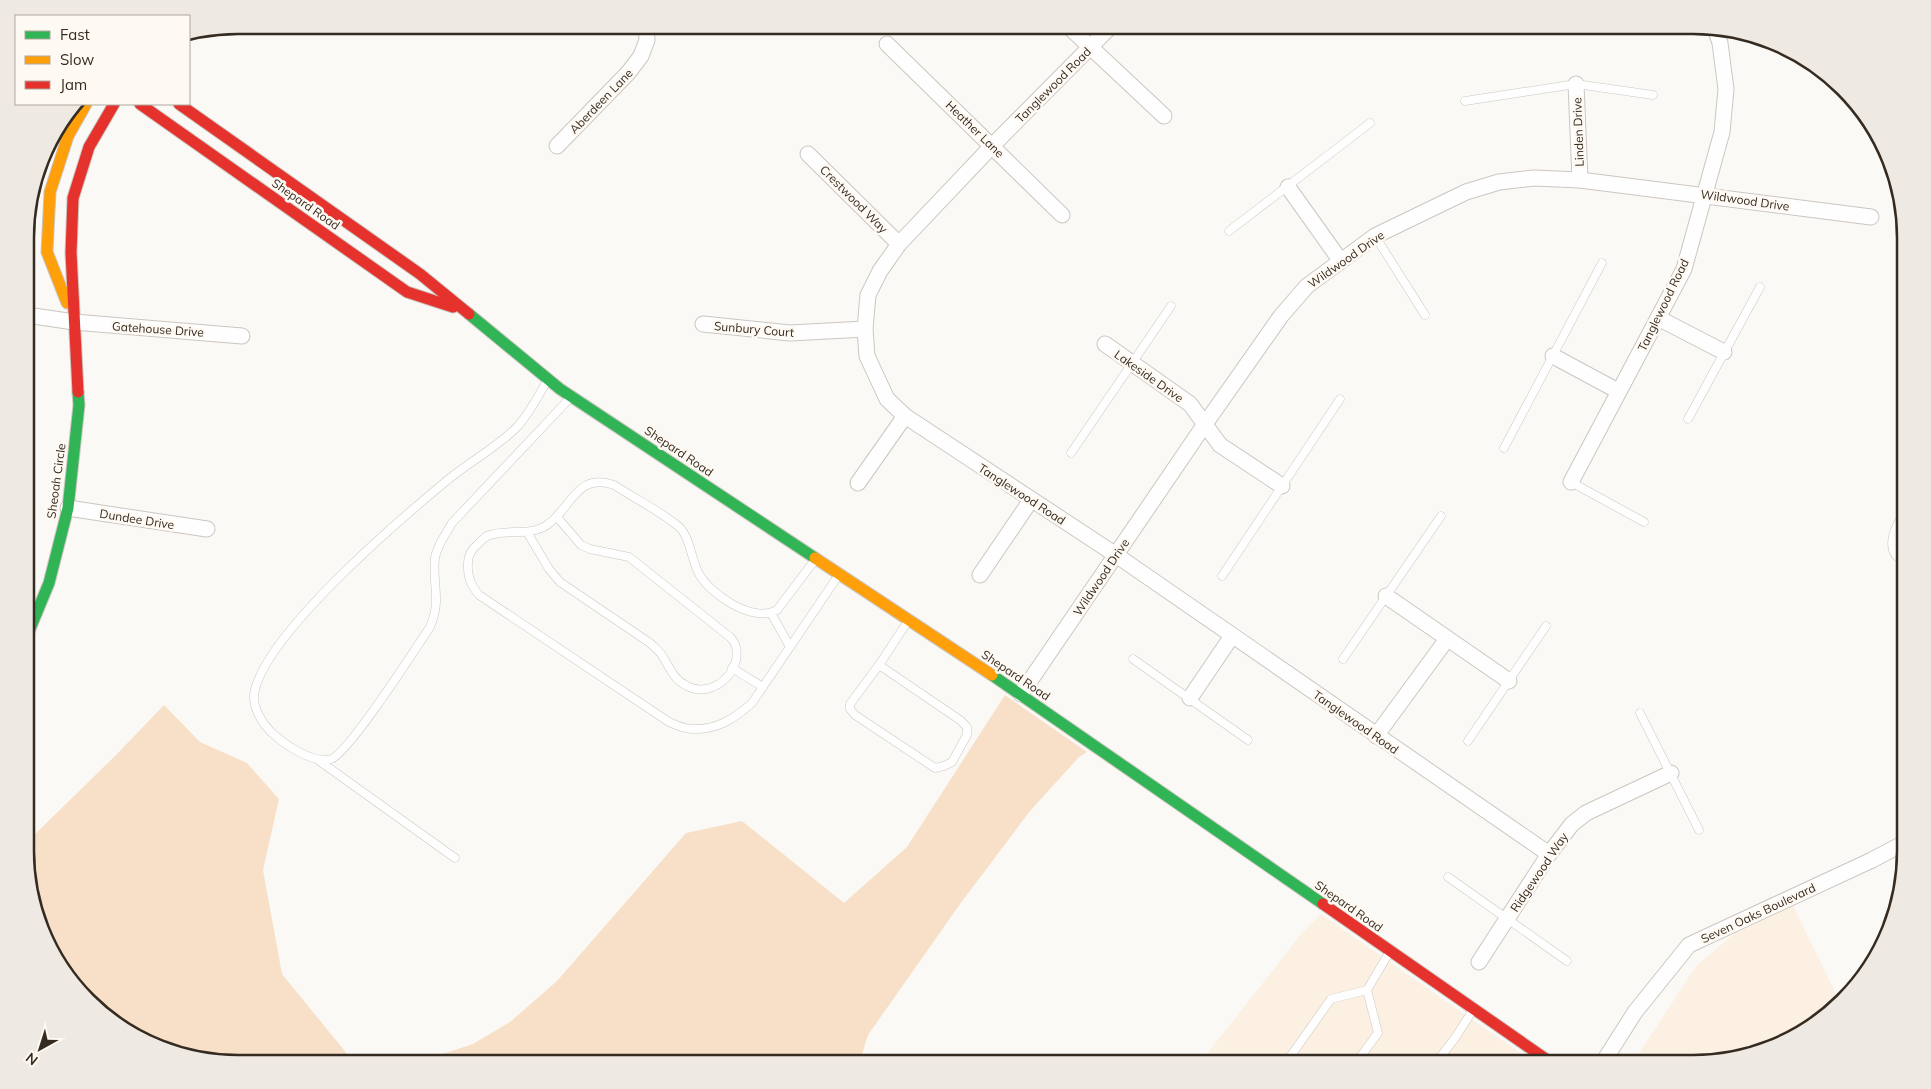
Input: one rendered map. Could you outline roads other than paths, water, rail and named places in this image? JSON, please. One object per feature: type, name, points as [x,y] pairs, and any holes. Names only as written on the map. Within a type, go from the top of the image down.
[{"type":"street","name":"Aberdeen Lane","points":[[557,146],[628,73],[641,56],[647,40],[647,34]]},
{"type":"street","points":[[1076,34],[1164,116]]},
{"type":"street","name":"Tanglewood Road","points":[[1103,34],[992,146],[899,244],[880,271],[868,295],[864,330],[867,356],[876,379],[887,399],[905,416],[1116,555],[1549,854]]},
{"type":"street","name":"Tanglewood Road","points":[[1571,482],[1684,269],[1722,132],[1726,89],[1717,35]]},
{"type":"street","name":"Heather Lane","points":[[887,44],[1062,214]]},
{"type":"street","name":"Linden Drive","points":[[1576,84],[1580,180]]},
{"type":"street","name":"Sheoah Circle","points":[[74,322],[48,252],[50,192],[68,136],[85,105]]},
{"type":"street","name":"Sheoah Circle","points":[[34,619],[49,583],[68,508],[79,405],[71,253],[73,198],[89,147],[113,105]]},
{"type":"street","name":"Shepard Road","points":[[141,105],[407,292],[464,311]]},
{"type":"street","name":"Shepard Road","points":[[180,105],[420,274],[548,379],[572,396],[1021,694],[1540,1055]]},
{"type":"street","name":"Crestwood Way","points":[[808,154],[899,244]]},
{"type":"street","name":"Wildwood Drive","points":[[1021,694],[1281,316],[1307,286],[1375,236],[1466,192],[1499,182],[1534,178],[1580,180],[1871,217]]},
{"type":"street","points":[[1288,187],[1340,260]]},
{"type":"street","name":"Gatehouse Drive","points":[[34,316],[74,322],[242,336]]},
{"type":"street","points":[[1658,318],[1724,352]]},
{"type":"street","name":"Sunbury Court","points":[[703,324],[790,333],[864,330]]},
{"type":"street","name":"Lakeside Drive","points":[[1104,344],[1190,404],[1220,445],[1282,486]]},
{"type":"street","points":[[1553,356],[1618,391]]},
{"type":"street","points":[[858,483],[905,416]]},
{"type":"street","points":[[980,575],[1031,500]]},
{"type":"street","name":"Dundee Drive","points":[[68,508],[207,529]]},
{"type":"street","points":[[1386,596],[1509,681]]},
{"type":"street","points":[[1190,698],[1232,636]]},
{"type":"street","points":[[1376,736],[1448,639]]},
{"type":"street","name":"Ridgewood Way","points":[[1479,962],[1549,854],[1572,824],[1586,813],[1671,773]]},
{"type":"street","name":"Seven Oaks Boulevard","points":[[1608,1055],[1636,1012],[1689,945],[1864,864],[1897,847]]},
{"type":"lane","points":[[1465,101],[1576,84],[1653,95]]},
{"type":"lane","points":[[1229,231],[1370,123]]},
{"type":"lane","points":[[1375,236],[1425,315]]},
{"type":"lane","points":[[1504,448],[1602,263]]},
{"type":"lane","points":[[1688,419],[1760,287]]},
{"type":"lane","points":[[1071,453],[1171,306]]},
{"type":"lane","points":[[548,379],[517,426],[498,444],[445,482],[364,554],[299,619],[265,667],[254,695],[257,712],[270,731],[298,752],[317,759],[327,760],[335,758],[354,738],[430,627],[436,615],[436,557],[439,544],[452,523],[572,396]]},
{"type":"lane","points":[[1222,576],[1340,399]]},
{"type":"lane","points":[[816,558],[777,610],[771,613],[740,609],[725,599],[698,574],[686,539],[679,528],[614,485],[602,480],[590,483],[577,491],[557,517],[546,526],[527,532],[507,532],[486,536],[473,548],[468,558],[467,574],[471,585],[479,595],[669,722],[690,730],[719,726],[739,715],[752,703],[840,574]]},
{"type":"lane","points":[[1571,482],[1644,522]]},
{"type":"lane","points":[[1343,658],[1441,516]]},
{"type":"lane","points":[[527,532],[548,569],[560,582],[650,642],[662,655],[674,676],[681,683],[694,689],[704,690],[713,688],[722,682],[732,668],[736,658],[736,646],[730,637],[629,556],[590,549],[581,545],[557,517]]},
{"type":"lane","points":[[1897,524],[1894,529],[1892,541],[1893,552],[1897,557]]},
{"type":"lane","points":[[771,613],[790,647]]},
{"type":"lane","points":[[880,665],[960,720],[967,727],[967,735],[952,762],[935,768],[855,715],[850,704],[880,665],[909,620]]},
{"type":"lane","points":[[1468,741],[1546,626]]},
{"type":"lane","points":[[1133,659],[1248,740]]},
{"type":"lane","points":[[732,668],[763,688]]},
{"type":"lane","points":[[1640,713],[1700,830]]},
{"type":"lane","points":[[317,759],[455,858]]},
{"type":"lane","points":[[1448,877],[1567,960]]},
{"type":"lane","points":[[1291,1055],[1331,999],[1367,990],[1391,951]]},
{"type":"lane","points":[[1362,1055],[1378,1033],[1367,990]]},
{"type":"lane","points":[[1442,1055],[1474,1009]]}]
